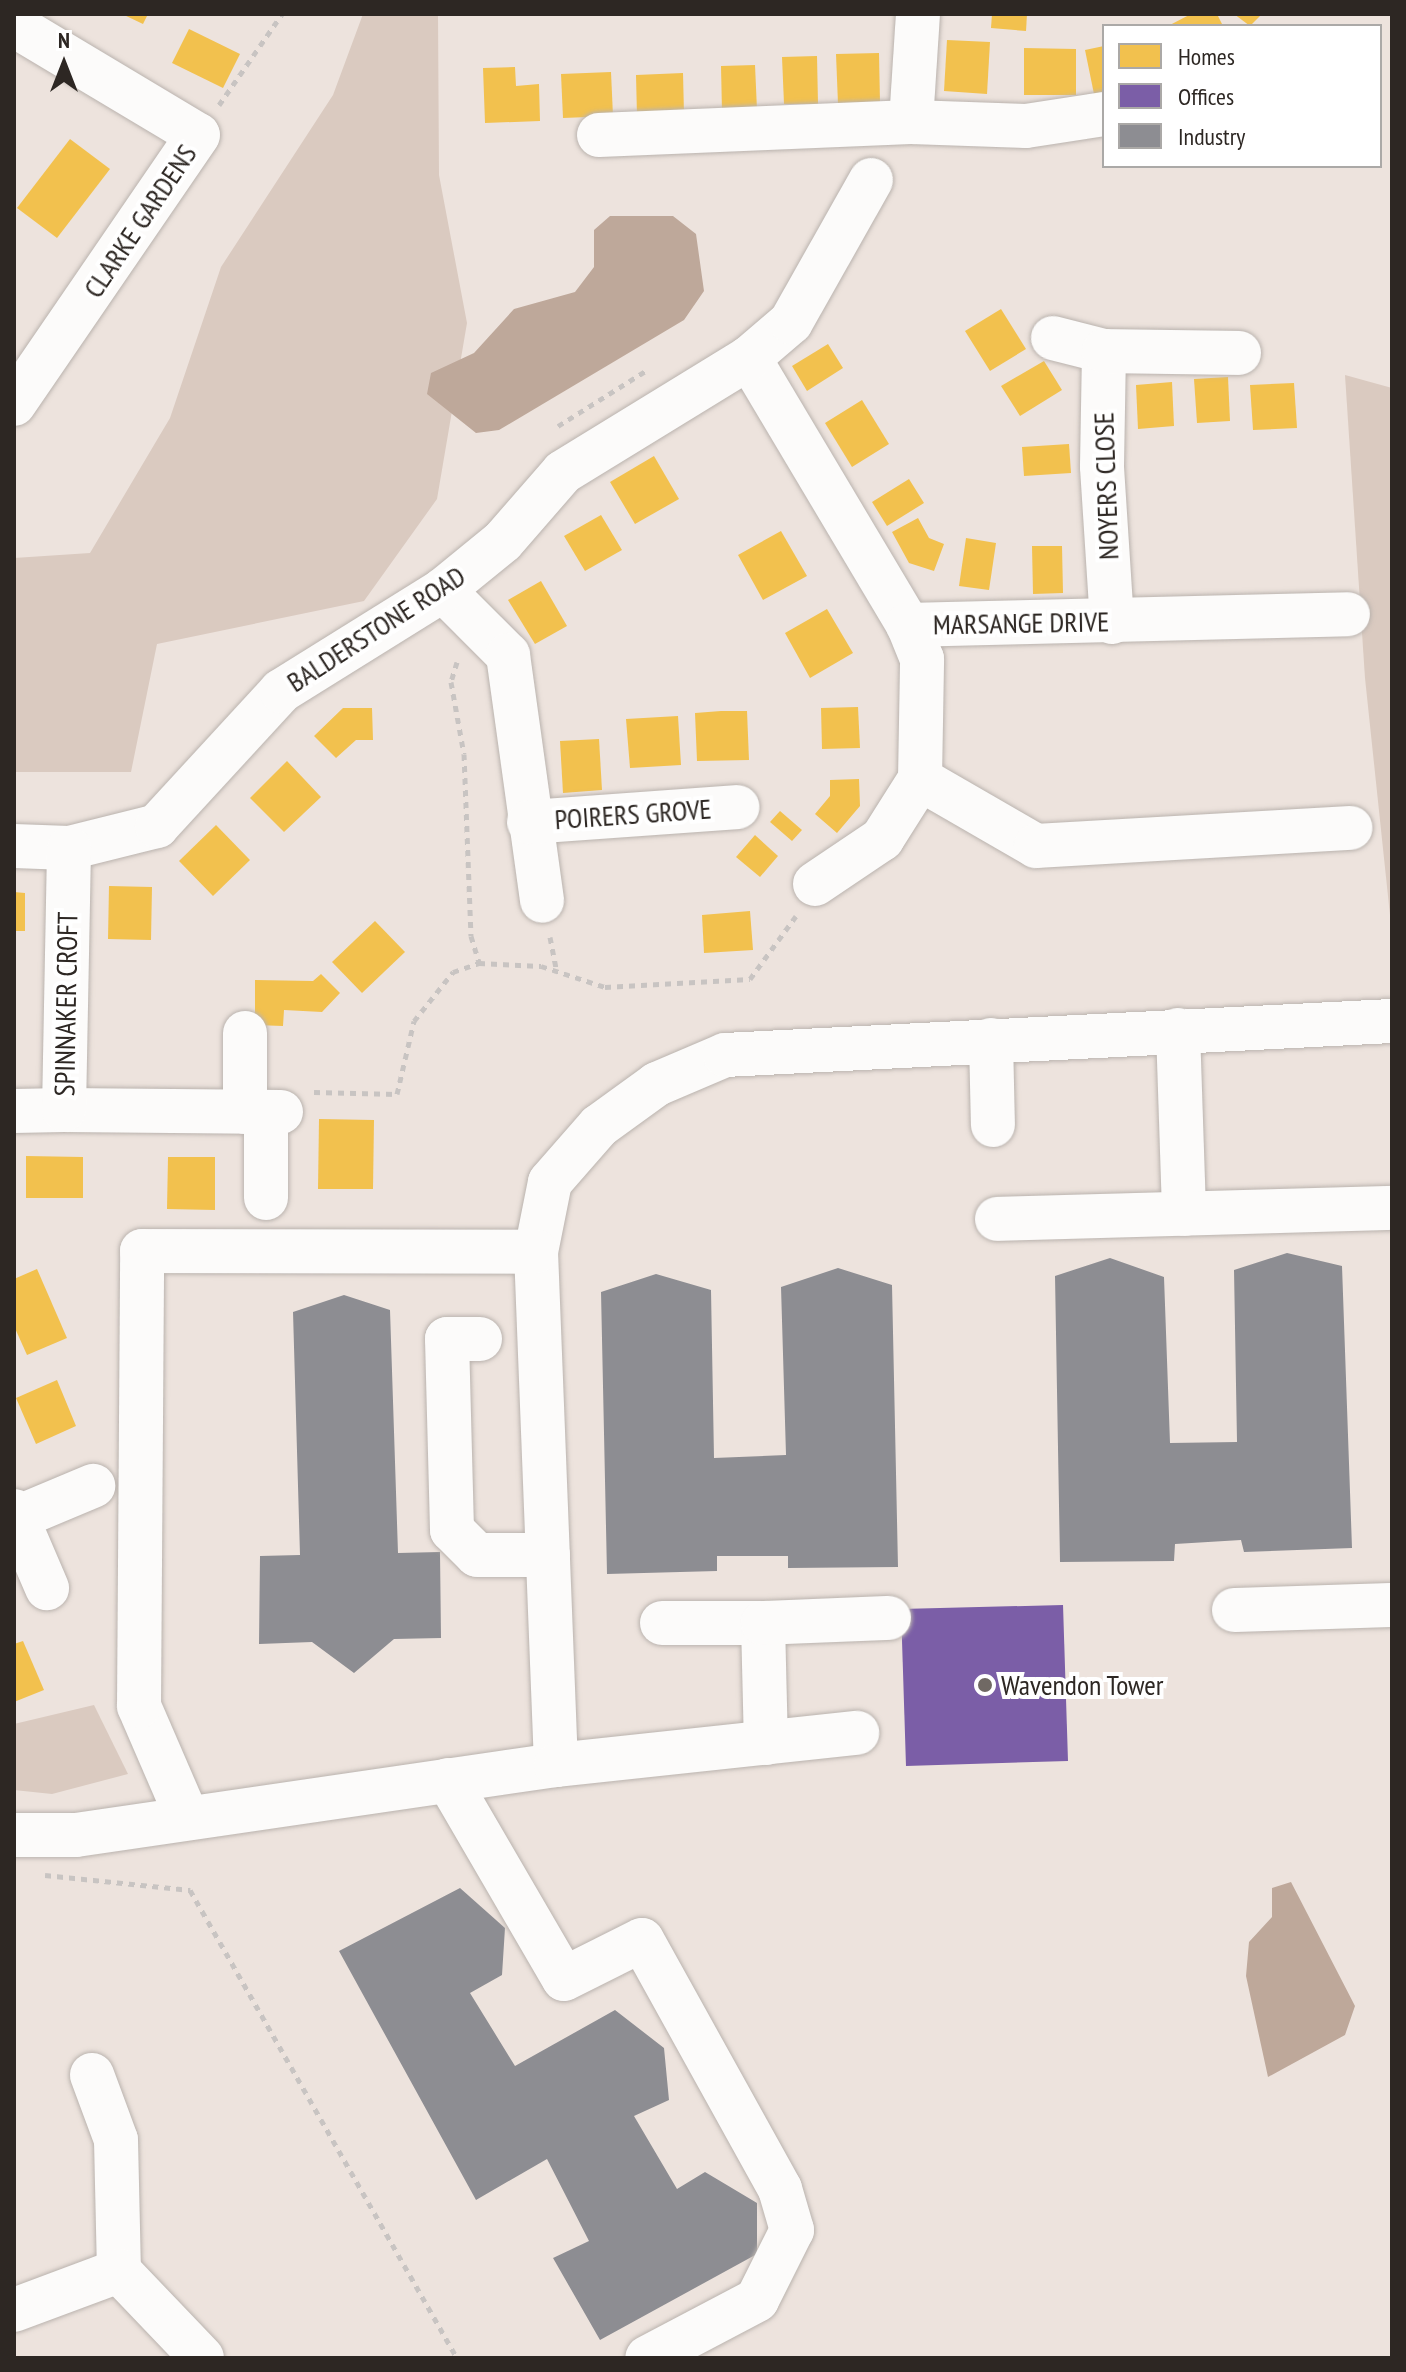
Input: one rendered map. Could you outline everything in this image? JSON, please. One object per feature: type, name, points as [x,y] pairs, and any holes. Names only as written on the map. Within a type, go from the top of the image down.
[{"type":"street","points":[[911,122],[918,14]]},
{"type":"street","name":"CLARKE GARDENS","points":[[14,25],[198,135],[14,404]]},
{"type":"street","points":[[599,135],[911,122],[1026,126],[1102,114]]},
{"type":"street","name":"BALDERSTONE ROAD","points":[[14,846],[69,848],[157,826],[281,691],[443,590],[503,541],[563,472],[749,358],[791,322],[871,180]]},
{"type":"street","points":[[1053,338],[1104,351],[1239,353]]},
{"type":"street","name":"NOYERS CLOSE","points":[[1104,351],[1102,466],[1112,622]]},
{"type":"street","name":"MARSANGE DRIVE","points":[[749,358],[908,625],[1348,614]]},
{"type":"street","name":"POIRERS GROVE","points":[[443,590],[508,655],[542,901]]},
{"type":"street","points":[[815,884],[882,839],[920,779],[922,659],[908,625]]},
{"type":"street","points":[[920,779],[1036,846],[1350,828]]},
{"type":"street","name":"POIRERS GROVE","points":[[529,822],[737,807]]},
{"type":"street","name":"SPINNAKER CROFT","points":[[14,1111],[64,1110],[69,848]]},
{"type":"street","points":[[556,1765],[536,1252],[550,1182],[599,1126],[657,1084],[725,1055],[1392,1021]]},
{"type":"street","points":[[1178,1030],[1184,1214]]},
{"type":"street","points":[[245,1033],[275,1107],[266,1198]]},
{"type":"street","points":[[991,1040],[993,1125]]},
{"type":"street","points":[[64,1110],[275,1107]]},
{"type":"street","points":[[997,1219],[1392,1208]]},
{"type":"street","points":[[187,1817],[139,1706],[142,1251],[536,1252]]},
{"type":"street","points":[[480,1339],[447,1339],[452,1530],[477,1555],[548,1555]]},
{"type":"street","points":[[47,1588],[15,1516],[93,1486]]},
{"type":"street","points":[[1234,1610],[1392,1605]]},
{"type":"street","points":[[662,1623],[889,1618]]},
{"type":"street","points":[[763,1623],[766,1743]]},
{"type":"street","points":[[23,1850],[76,1835],[448,1780],[556,1765],[857,1733]]},
{"type":"street","points":[[448,1780],[564,1979],[642,1940],[780,2189],[792,2230],[757,2300],[647,2358]]},
{"type":"street","points":[[92,2075],[116,2140],[119,2271],[202,2358]]},
{"type":"street","points":[[14,2310],[119,2271]]},
{"type":"path","points":[[198,135],[282,14]]},
{"type":"path","points":[[479,963],[471,936],[464,754],[451,682],[482,629]]},
{"type":"path","points":[[275,1107],[397,1094],[414,1021],[453,972],[479,963],[541,966],[605,987],[750,979],[815,884]]},
{"type":"path","points":[[23,1850],[52,1881],[190,1890],[457,2358]]},
{"type":"shaded area","points":[[363,14],[438,14],[439,175],[467,323],[437,499],[364,601],[157,644],[131,772],[14,772],[14,558],[90,553],[170,418],[221,267],[333,95]]},
{"type":"shaded area","points":[[610,216],[673,216],[696,234],[704,291],[684,320],[499,430],[476,433],[427,394],[431,373],[474,353],[514,309],[575,292],[594,267],[594,230]]},
{"type":"shaded area","points":[[1345,375],[1392,388],[1392,934],[1365,678]]},
{"type":"shaded area","points":[[94,1705],[128,1774],[52,1794],[14,1790],[14,1724]]},
{"type":"shaded area","points":[[1291,1882],[1355,2006],[1345,2035],[1268,2077],[1246,1976],[1249,1942],[1272,1917],[1272,1888]]},
{"type":"building: Homes","points":[[122,14],[148,14],[143,24]]},
{"type":"building: Homes","points":[[992,14],[1027,14],[1026,31],[991,28]]},
{"type":"building: Homes","points":[[1191,14],[1217,14],[1222,24],[1172,24]]},
{"type":"building: Homes","points":[[1234,14],[1262,14],[1252,24]]},
{"type":"building: Homes","points":[[189,29],[240,54],[223,88],[172,63]]},
{"type":"building: Homes","points":[[947,40],[990,42],[987,94],[944,91]]},
{"type":"building: Homes","points":[[1102,46],[1102,92],[1094,94],[1085,50]]},
{"type":"building: Homes","points":[[1024,48],[1076,49],[1076,95],[1024,95]]},
{"type":"building: Homes","points":[[879,53],[880,103],[838,104],[836,54]]},
{"type":"building: Homes","points":[[817,56],[818,104],[784,104],[782,57]]},
{"type":"building: Homes","points":[[755,65],[757,110],[722,112],[721,66]]},
{"type":"building: Homes","points":[[515,67],[516,86],[539,84],[540,121],[485,123],[483,68]]},
{"type":"building: Homes","points":[[611,72],[613,116],[563,118],[561,74]]},
{"type":"building: Homes","points":[[683,73],[684,114],[637,116],[636,75]]},
{"type":"building: Homes","points":[[70,139],[110,169],[57,238],[17,208]]},
{"type":"building: Homes","points":[[1001,309],[1026,349],[990,371],[965,331]]},
{"type":"building: Homes","points":[[828,344],[843,368],[807,391],[792,366]]},
{"type":"building: Homes","points":[[1044,361],[1062,390],[1020,416],[1001,386]]},
{"type":"building: Homes","points":[[1228,377],[1230,421],[1197,423],[1194,379]]},
{"type":"building: Homes","points":[[1172,382],[1174,426],[1138,429],[1136,385]]},
{"type":"building: Homes","points":[[1294,383],[1297,428],[1253,430],[1250,385]]},
{"type":"building: Homes","points":[[862,400],[889,444],[852,467],[825,423]]},
{"type":"building: Homes","points":[[1069,444],[1071,473],[1024,476],[1022,447]]},
{"type":"building: Homes","points":[[654,456],[679,499],[635,524],[610,482]]},
{"type":"building: Homes","points":[[909,479],[924,503],[887,526],[872,502]]},
{"type":"building: Homes","points":[[601,515],[622,550],[585,571],[564,536]]},
{"type":"building: Homes","points":[[918,518],[929,538],[944,544],[934,571],[909,563],[892,532]]},
{"type":"building: Homes","points":[[781,531],[807,576],[763,600],[738,555]]},
{"type":"building: Homes","points":[[966,538],[996,543],[989,590],[959,586]]},
{"type":"building: Homes","points":[[1032,546],[1062,546],[1063,593],[1033,594]]},
{"type":"building: Homes","points":[[541,581],[567,626],[535,644],[508,600]]},
{"type":"building: Homes","points":[[827,609],[853,653],[810,678],[785,633]]},
{"type":"building: Homes","points":[[858,707],[860,748],[822,749],[821,708]]},
{"type":"building: Homes","points":[[343,708],[372,708],[373,740],[356,740],[336,758],[314,736]]},
{"type":"building: Homes","points":[[747,711],[749,760],[697,761],[695,713]]},
{"type":"building: Homes","points":[[678,716],[681,765],[630,768],[626,719]]},
{"type":"building: Homes","points":[[599,739],[602,790],[563,793],[560,741]]},
{"type":"building: Homes","points":[[287,761],[321,797],[284,832],[250,798]]},
{"type":"building: Homes","points":[[859,779],[860,806],[837,833],[815,814],[830,796],[830,780]]},
{"type":"building: Homes","points":[[780,811],[802,830],[792,841],[770,822]]},
{"type":"building: Homes","points":[[216,825],[250,860],[213,896],[179,861]]},
{"type":"building: Homes","points":[[755,835],[778,856],[760,877],[736,857]]},
{"type":"building: Homes","points":[[109,886],[152,887],[151,940],[108,939]]},
{"type":"building: Homes","points":[[14,892],[25,893],[25,931],[14,931]]},
{"type":"building: Homes","points":[[750,911],[753,950],[704,953],[702,915]]},
{"type":"building: Homes","points":[[375,921],[405,952],[362,993],[332,962]]},
{"type":"building: Homes","points":[[321,974],[340,993],[322,1012],[284,1010],[283,1026],[255,1025],[255,980],[313,981]]},
{"type":"building: Homes","points":[[319,1119],[374,1120],[373,1189],[318,1189]]},
{"type":"building: Homes","points":[[26,1156],[83,1157],[83,1198],[26,1198]]},
{"type":"building: Homes","points":[[168,1157],[215,1157],[215,1210],[167,1209]]},
{"type":"building: Homes","points":[[37,1269],[67,1338],[27,1355],[14,1326],[14,1279]]},
{"type":"building: Homes","points":[[57,1380],[76,1426],[36,1444],[16,1398]]},
{"type":"building: Homes","points":[[23,1641],[44,1690],[14,1702],[14,1644]]},
{"type":"building: Offices","name":"Wavendon Tower","points":[[1063,1605],[1068,1761],[906,1766],[901,1609]]},
{"type":"building: Industry","points":[[1287,1253],[1342,1266],[1352,1548],[1244,1552],[1241,1540],[1175,1544],[1174,1561],[1060,1562],[1055,1276],[1110,1258],[1164,1277],[1170,1443],[1237,1442],[1234,1270]]},
{"type":"building: Industry","points":[[838,1268],[892,1285],[898,1567],[788,1568],[788,1556],[717,1556],[717,1571],[607,1574],[601,1292],[656,1274],[711,1290],[714,1458],[786,1455],[781,1287]]},
{"type":"building: Industry","points":[[344,1295],[390,1310],[398,1553],[440,1552],[441,1638],[394,1639],[354,1673],[312,1642],[259,1644],[260,1556],[300,1555],[293,1312]]},
{"type":"building: Industry","points":[[460,1888],[505,1928],[502,1975],[470,1993],[515,2066],[615,2010],[664,2048],[669,2100],[634,2116],[677,2189],[705,2172],[757,2203],[757,2254],[600,2340],[553,2258],[589,2241],[547,2159],[476,2200],[339,1951]]},
{"type":"place","name":"Wavendon Tower","points":[[985,1685]]}]
